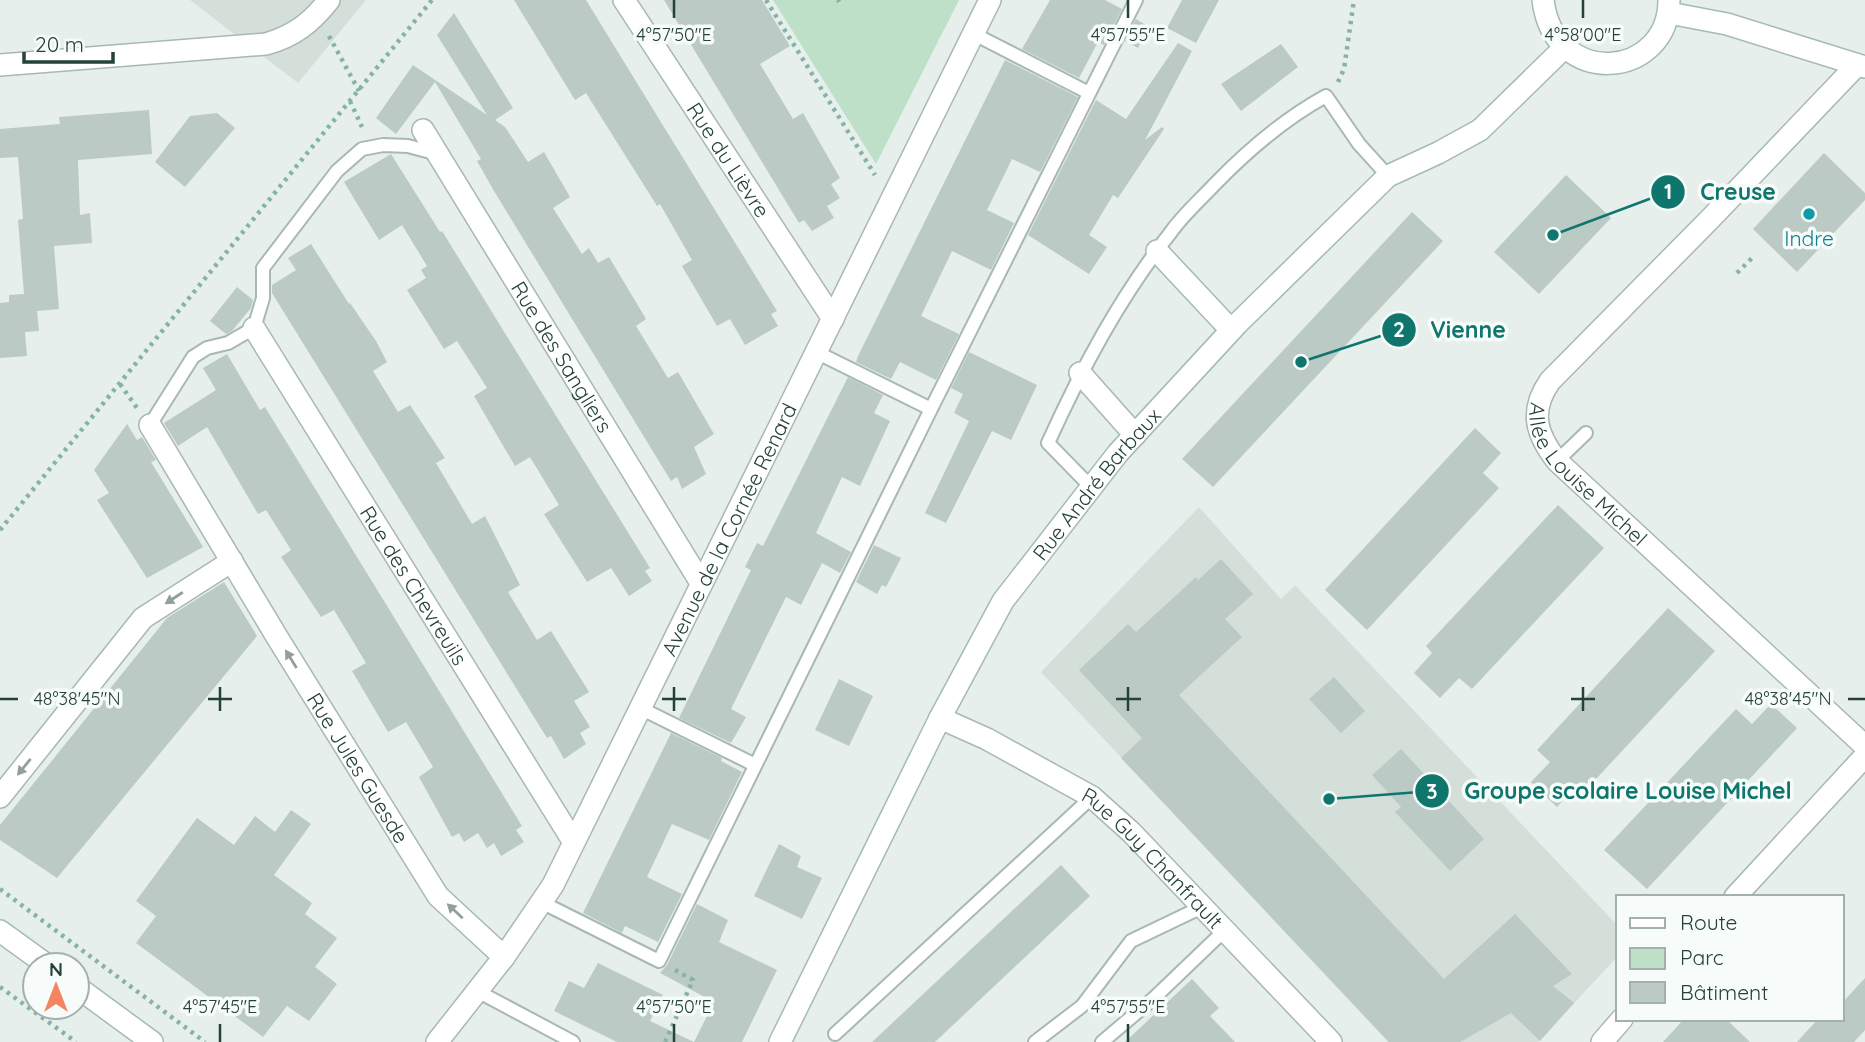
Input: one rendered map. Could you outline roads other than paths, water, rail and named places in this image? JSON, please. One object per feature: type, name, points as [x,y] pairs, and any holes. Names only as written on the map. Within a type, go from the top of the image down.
[{"type":"street","points":[[0,65],[266,44],[285,38],[316,17],[330,0]]},
{"type":"street","name":"Rue du Lièvre","points":[[624,0],[832,319]]},
{"type":"street","name":"Avenue de la Cornée Renard","points":[[437,1042],[479,992],[553,885],[990,0]]},
{"type":"street","points":[[1543,0],[1545,18],[1552,34],[1564,48],[1583,60],[1605,64],[1627,61],[1646,50],[1661,33],[1669,6],[1861,66]]},
{"type":"street","name":"Rue André Barbaux","points":[[780,1042],[940,718],[1003,601],[1092,488],[1135,435],[1231,330],[1388,176],[1480,130],[1564,48]]},
{"type":"street","name":"Allée Louise Michel","points":[[1861,66],[1550,381],[1541,394],[1536,411],[1546,447],[1557,461],[1865,746]]},
{"type":"street","name":"Rue des Sangliers","points":[[423,130],[701,583]]},
{"type":"street","points":[[1157,251],[1231,330]]},
{"type":"street","name":"Rue des Chevreuils","points":[[254,328],[573,841]]},
{"type":"street","points":[[1080,373],[1135,435]]},
{"type":"street","name":"Rue Jules Guesde","points":[[150,425],[438,896],[504,957]]},
{"type":"street","points":[[0,797],[143,618],[232,561]]},
{"type":"street","name":"Rue Guy Chanfrault","points":[[940,718],[987,739],[1092,797],[1130,832],[1331,1042]]},
{"type":"street","points":[[1737,895],[1865,756]]},
{"type":"street","points":[[0,930],[28,951]]},
{"type":"street","points":[[91,997],[152,1042]]},
{"type":"street","points":[[1602,1042],[1620,1021]]},
{"type":"lane","points":[[541,902],[659,961],[1136,0]]},
{"type":"lane","points":[[974,34],[1089,93]]},
{"type":"lane","points":[[1092,488],[1048,443],[1080,373],[1125,294],[1172,229],[1241,157],[1305,107],[1326,96],[1359,144],[1388,176]]},
{"type":"lane","points":[[150,425],[193,357],[207,348],[228,343],[254,328],[263,298],[263,268],[337,171],[362,149],[383,145],[408,146],[438,154]]},
{"type":"lane","points":[[816,352],[931,409]]},
{"type":"lane","points":[[1557,461],[1586,433]]},
{"type":"lane","points":[[639,708],[755,765]]},
{"type":"lane","points":[[835,1034],[1092,797]]},
{"type":"lane","points":[[1035,1042],[1082,1006],[1132,941],[1202,907]]},
{"type":"lane","points":[[1102,1042],[1154,998],[1225,930]]},
{"type":"lane","points":[[479,992],[573,1042]]},
{"type":"place","name":"Indre","points":[[1809,214]]},
{"type":"place","name":"Creuse","points":[[1553,235]]},
{"type":"place","name":"Vienne","points":[[1301,362]]},
{"type":"place","name":"Groupe scolaire Louise Michel","points":[[1329,799]]}]
